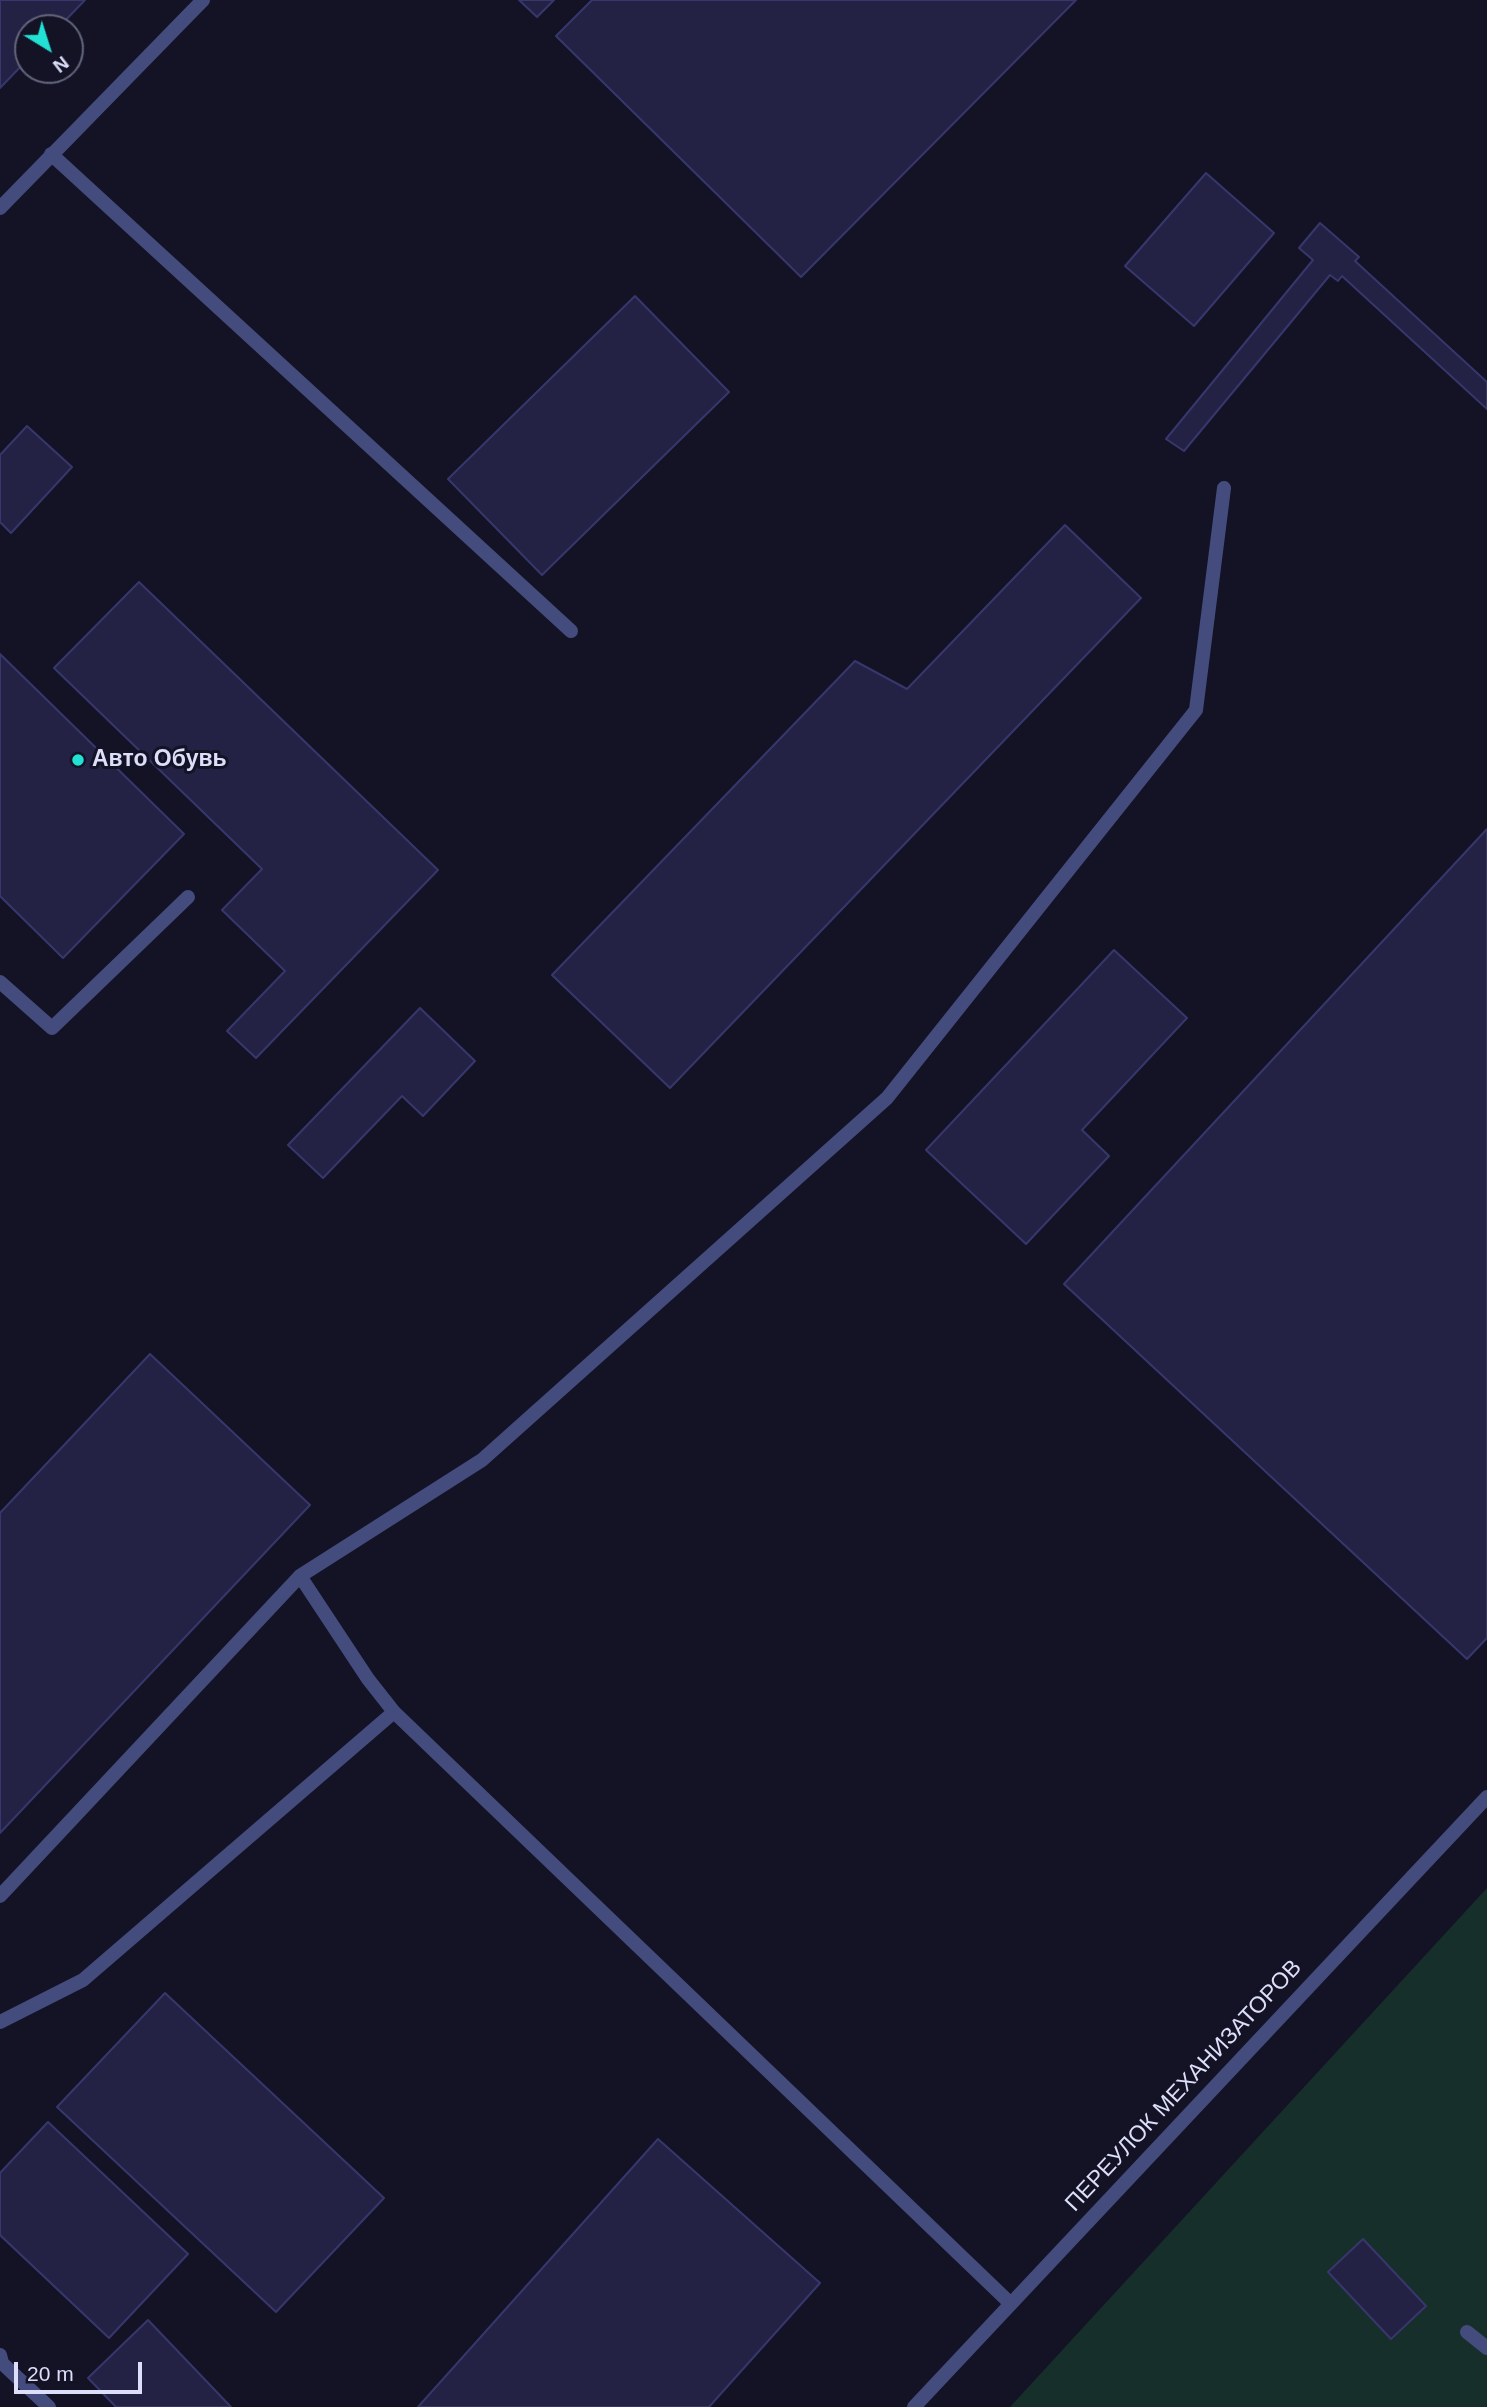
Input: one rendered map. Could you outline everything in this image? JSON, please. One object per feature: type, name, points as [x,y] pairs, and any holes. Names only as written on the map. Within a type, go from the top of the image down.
[{"type":"street","points":[[0,208],[203,0]]},
{"type":"street","points":[[51,154],[571,631]]},
{"type":"street","points":[[0,1896],[300,1576],[482,1460],[887,1098],[1196,710],[1224,488]]},
{"type":"street","points":[[0,982],[52,1028],[188,897]]},
{"type":"street","points":[[300,1576],[368,1679],[394,1712],[1011,2304]]},
{"type":"street","points":[[0,2022],[83,1980],[394,1712]]},
{"type":"street","name":"ПЕРЕУЛОК МЕХАНИЗАТОРОВ","points":[[914,2407],[1487,1797]]},
{"type":"street","points":[[1467,2332],[1487,2348]]},
{"type":"street","points":[[0,2355],[2,2363],[49,2407]]},
{"type":"green space","points":[[1487,1888],[1487,2407],[1010,2407]]},
{"type":"building","points":[[0,0],[85,0],[72,14],[14,14],[14,74],[0,88]]},
{"type":"building","points":[[519,0],[554,0],[537,17]]},
{"type":"building","points":[[592,0],[1076,0],[801,277],[556,36]]},
{"type":"building","points":[[1206,173],[1274,233],[1194,326],[1125,266]]},
{"type":"building","points":[[1320,223],[1359,257],[1355,261],[1487,382],[1487,409],[1342,276],[1338,281],[1330,275],[1184,451],[1166,439],[1313,260],[1299,248]]},
{"type":"building","points":[[635,296],[729,392],[542,575],[448,479]]},
{"type":"building","points":[[27,426],[72,467],[11,533],[0,522],[0,455]]},
{"type":"building","points":[[1065,525],[1141,598],[670,1088],[552,975],[855,661],[907,689]]},
{"type":"building","points":[[139,582],[438,870],[256,1058],[227,1031],[285,971],[222,910],[262,869],[54,668]]},
{"type":"building","points":[[0,654],[184,834],[63,958],[0,896]]},
{"type":"building","points":[[1487,829],[1487,1638],[1467,1659],[1064,1284]]},
{"type":"building","points":[[1114,950],[1187,1018],[1082,1130],[1109,1156],[1026,1244],[926,1150]]},
{"type":"building","points":[[420,1008],[475,1061],[423,1116],[402,1096],[323,1178],[288,1145]]},
{"type":"building","points":[[150,1354],[310,1505],[0,1833],[0,1513]]},
{"type":"building","points":[[165,1993],[384,2198],[276,2312],[57,2107]]},
{"type":"building","points":[[48,2122],[188,2254],[109,2338],[0,2235],[0,2173]]},
{"type":"building","points":[[658,2139],[820,2283],[709,2407],[418,2407]]},
{"type":"building","points":[[1363,2239],[1426,2306],[1391,2339],[1328,2272]]},
{"type":"building","points":[[148,2320],[231,2407],[116,2407],[88,2378]]},
{"type":"place","name":"Авто Обувь","points":[[78,760]]}]
